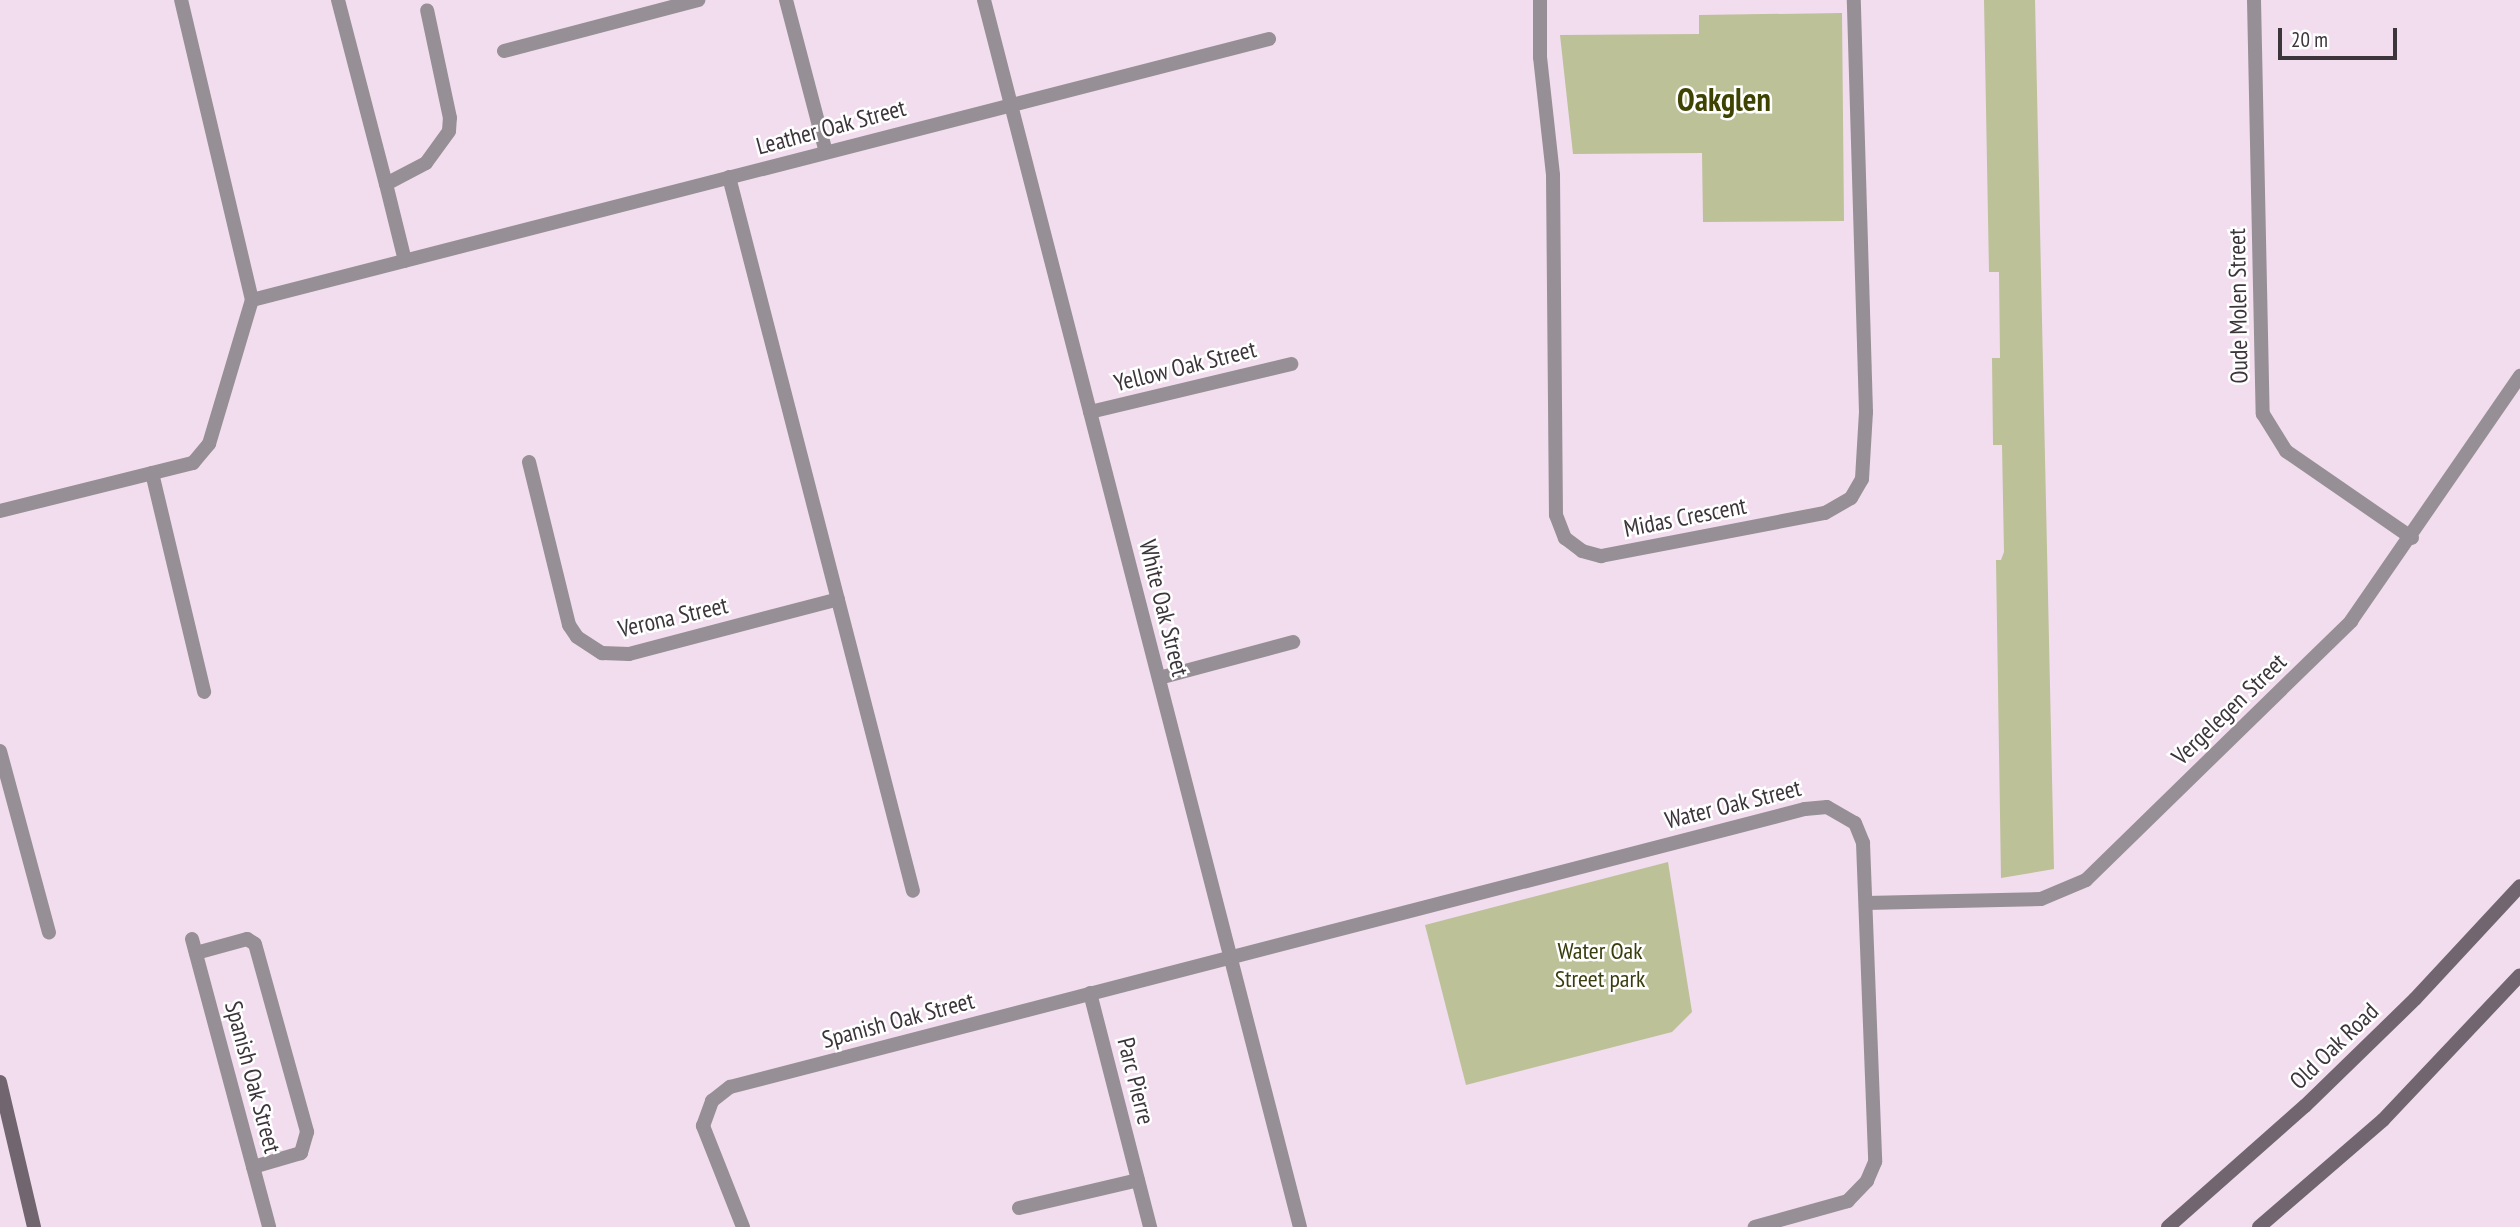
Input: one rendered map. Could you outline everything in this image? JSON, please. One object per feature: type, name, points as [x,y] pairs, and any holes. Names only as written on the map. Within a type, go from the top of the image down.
[{"type":"main road","name":"Old Oak Road","points":[[2168,1227],[2315,1096],[2520,886]]},
{"type":"main road","points":[[2259,1227],[2383,1120],[2520,975]]},
{"type":"main road","points":[[0,1082],[34,1227]]},
{"type":"street","points":[[0,511],[194,463],[206,451],[252,300],[181,0]]},
{"type":"street","points":[[338,0],[405,261]]},
{"type":"street","points":[[504,51],[698,0]]},
{"type":"street","points":[[786,0],[826,152]]},
{"type":"street","name":"White Oak Street","points":[[984,0],[1300,1227]]},
{"type":"street","name":"Midas Crescent","points":[[1540,0],[1541,57],[1553,175],[1556,515],[1565,538],[1582,551],[1601,556],[1825,513],[1851,498],[1863,479],[1866,412],[1854,0]]},
{"type":"street","name":"Oude Molen Street","points":[[2254,0],[2263,414],[2286,451],[2412,538]]},
{"type":"street","points":[[386,184],[426,163],[449,131],[450,118],[426,10]]},
{"type":"street","name":"Leather Oak Street","points":[[252,300],[1269,39]]},
{"type":"street","points":[[729,177],[913,891]]},
{"type":"street","name":"Yellow Oak Street","points":[[1090,412],[1291,364]]},
{"type":"street","name":"Vergelegen Street","points":[[1866,902],[2041,899],[2077,886],[2340,633],[2412,538],[2520,376]]},
{"type":"street","name":"Verona Street","points":[[529,462],[569,625],[577,637],[602,653],[629,654],[838,599]]},
{"type":"street","points":[[152,473],[204,692]]},
{"type":"street","points":[[1158,678],[1293,642]]},
{"type":"street","points":[[0,751],[49,933]]},
{"type":"street","name":"Water Oak Street","points":[[1231,957],[1815,807],[1838,811],[1860,832],[1866,902],[1876,1152],[1872,1172],[1847,1200],[1755,1227]]},
{"type":"street","name":"Spanish Oak Street","points":[[253,1167],[301,1153],[307,1132],[256,944],[247,940],[194,946],[269,1227]]},
{"type":"street","name":"Spanish Oak Street","points":[[743,1227],[704,1126],[705,1113],[720,1093],[1231,957]]},
{"type":"street","name":"Parc Pierre","points":[[1090,993],[1150,1227]]},
{"type":"street","points":[[1019,1209],[1138,1180]]},
{"type":"green space","points":[[1984,0],[2035,0],[2054,869],[2001,878],[1996,560],[2001,560],[2004,552],[2002,445],[1993,445],[1992,358],[2000,358],[1999,272],[1989,272]]},
{"type":"green space","points":[[1842,13],[1844,221],[1703,222],[1702,153],[1573,154],[1560,35],[1699,34],[1699,15]]},
{"type":"green space","name":"Water Oak Street park","points":[[1668,862],[1692,1012],[1672,1032],[1466,1085],[1425,925]]},
{"type":"district","name":"Oakglen","points":[[1724,99]]}]
